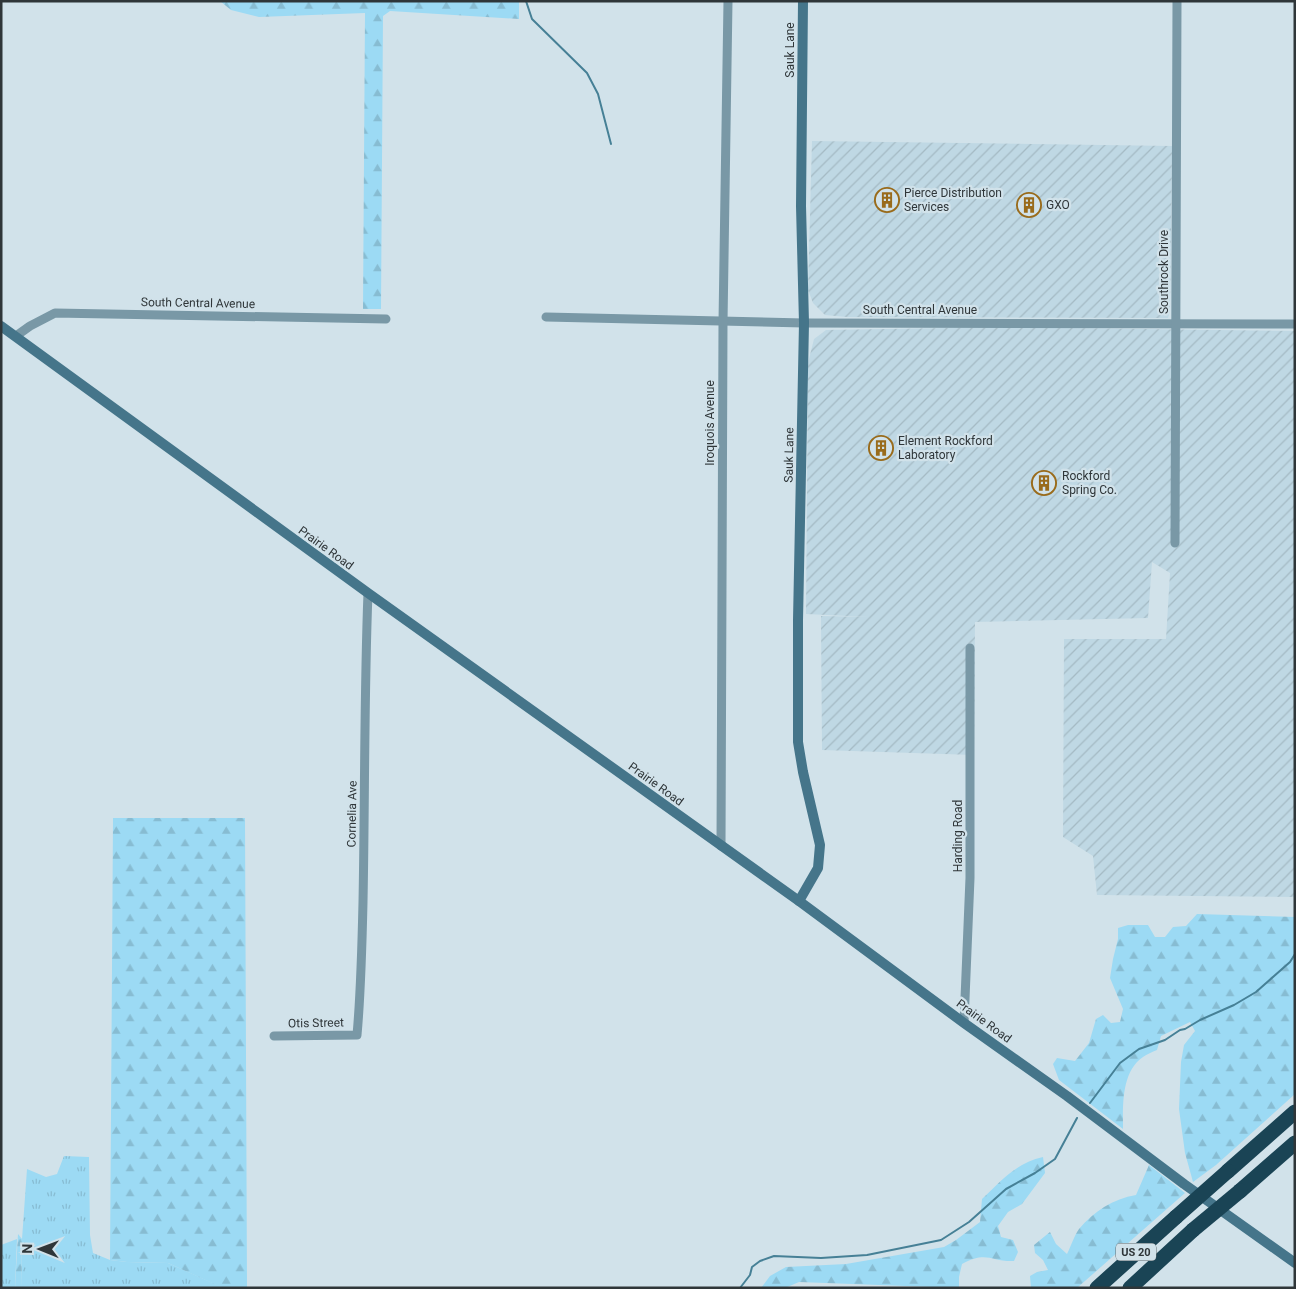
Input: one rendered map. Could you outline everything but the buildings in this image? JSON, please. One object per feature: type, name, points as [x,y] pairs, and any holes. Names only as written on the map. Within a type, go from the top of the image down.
[{"type":"highway","name":"US 20","points":[[1097,1288],[1295,1112]]},
{"type":"highway","name":"US 20","points":[[1130,1288],[1193,1230],[1295,1143]]},
{"type":"street","name":"Iroquois Avenue","points":[[721,846],[723,322],[728,1]]},
{"type":"street","name":"Sauk Lane","points":[[799,901],[818,868],[820,845],[798,742],[798,610],[804,323],[801,206],[803,1]]},
{"type":"street","name":"Southrock Drive","points":[[1175,543],[1177,1]]},
{"type":"street","name":"South Central Avenue","points":[[16,336],[30,326],[56,313],[386,319]]},
{"type":"street","name":"South Central Avenue","points":[[546,317],[804,323],[1295,324]]},
{"type":"street","name":"Prairie Road","points":[[1,326],[368,593],[799,901],[964,1023],[1067,1096],[1184,1184],[1295,1263]]},
{"type":"street","name":"Cornelia Ave","points":[[357,1035],[360,1002],[365,811],[365,668],[368,593]]},
{"type":"street","name":"Harding Road","points":[[964,1023],[970,878],[970,648]]},
{"type":"street","name":"Otis Street","points":[[274,1036],[357,1035]]},
{"type":"shaded area","points":[[812,141],[1172,146],[1170,311],[1168,318],[847,317],[825,315],[813,303],[808,290]]},
{"type":"shaded area","points":[[1005,327],[1295,331],[1295,897],[1097,895],[1093,856],[1063,837],[1064,639],[1166,639],[1170,573],[1152,562],[1148,618],[975,622],[974,755],[822,750],[821,616],[869,617],[806,614],[808,363],[814,339],[826,330]]},
{"type":"green space","points":[[220,1],[519,1],[519,19],[390,11],[383,16],[381,309],[363,309],[365,13],[259,17],[231,10]]},
{"type":"green space","points":[[113,818],[245,818],[247,1288],[223,1288],[168,1263],[110,1260]]},
{"type":"green space","points":[[1197,914],[1295,917],[1295,1094],[1216,1165],[1193,1182],[1185,1153],[1179,1109],[1181,1062],[1184,1045],[1195,1031],[1190,1022],[1161,1036],[1157,1050],[1136,1063],[1127,1080],[1125,1090],[1123,1129],[1059,1080],[1053,1064],[1057,1058],[1075,1061],[1089,1043],[1096,1019],[1103,1015],[1111,1023],[1120,1022],[1123,1009],[1110,978],[1118,939],[1118,928],[1128,925],[1148,925],[1155,937],[1165,937],[1173,927],[1186,926]]},
{"type":"green space","points":[[64,1156],[89,1157],[90,1235],[93,1253],[110,1260],[168,1263],[224,1288],[21,1288],[27,1169],[46,1177],[57,1174]]},
{"type":"green space","points":[[1043,1157],[1045,1173],[1022,1204],[1008,1212],[998,1226],[1001,1237],[1013,1240],[1018,1252],[1014,1261],[983,1257],[970,1260],[962,1264],[959,1288],[799,1282],[785,1288],[761,1288],[770,1276],[786,1267],[846,1264],[944,1247],[980,1222],[982,1199],[1003,1179],[1017,1168]]},
{"type":"green space","points":[[1149,1165],[1185,1193],[1077,1288],[1031,1288],[1030,1276],[1037,1272],[1048,1270],[1043,1260],[1035,1253],[1034,1245],[1050,1232],[1056,1244],[1067,1254],[1077,1232],[1091,1217],[1104,1207],[1120,1199],[1136,1195]]},
{"type":"green space","points":[[18,1234],[22,1239],[21,1288],[15,1288]]},
{"type":"green space","points":[[17,1239],[15,1288],[1,1288],[1,1245]]},
{"type":"waterway","points":[[526,1],[532,19],[587,73],[598,94],[611,144]]},
{"type":"waterway","points":[[1090,1103],[1120,1063],[1139,1049],[1165,1040],[1180,1030],[1234,1005],[1256,992],[1290,962],[1295,954]]},
{"type":"waterway","points":[[740,1288],[750,1275],[752,1267],[760,1261],[774,1256],[821,1258],[867,1255],[941,1240],[969,1222],[1006,1189],[1055,1159],[1077,1118]]},
{"type":"place","name":"Pierce Distribution Services","points":[[887,200]]},
{"type":"place","name":"GXO","points":[[1029,205]]},
{"type":"place","name":"Element Rockford Laboratory","points":[[881,448]]},
{"type":"place","name":"Rockford Spring Co.","points":[[1044,483]]}]
